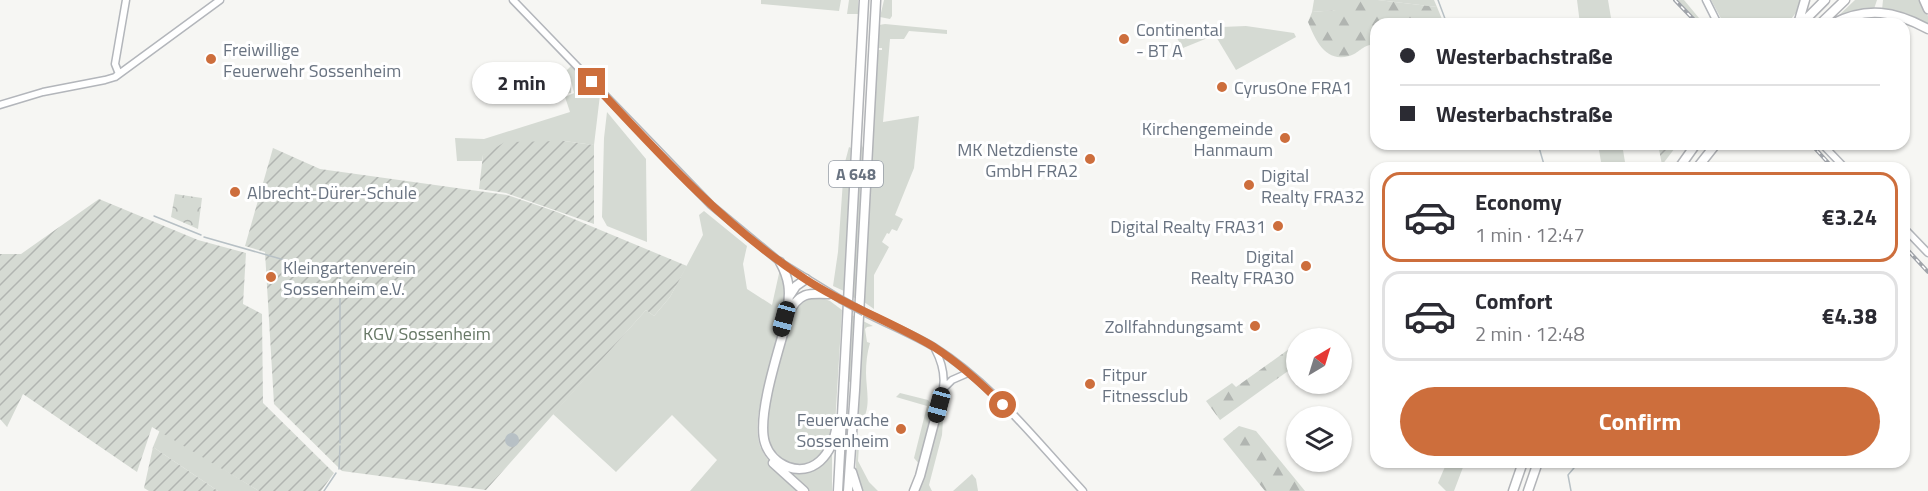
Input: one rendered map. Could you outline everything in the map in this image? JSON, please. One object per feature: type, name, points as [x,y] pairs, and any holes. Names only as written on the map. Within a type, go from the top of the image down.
[{"type":"highway","name":"A 648","points":[[838,491],[864,0]]},
{"type":"highway","name":"A 648","points":[[848,491],[876,0]]},
{"type":"highway","points":[[1800,18],[1805,0]]},
{"type":"highway","points":[[1806,18],[1825,0]]},
{"type":"highway","points":[[1826,18],[1845,0]]},
{"type":"highway","points":[[1924,0],[1928,9]]},
{"type":"highway","points":[[1848,18],[1877,12],[1907,18]]},
{"type":"highway","points":[[1910,20],[1928,29]]},
{"type":"highway","points":[[1702,162],[1711,150]]},
{"type":"highway","points":[[780,262],[794,297],[764,412],[763,433],[768,451],[774,459],[790,468],[804,469],[818,462],[825,456],[833,441],[842,404]]},
{"type":"highway","points":[[804,491],[768,456],[760,431],[762,408],[796,286],[806,279]]},
{"type":"highway","points":[[794,297],[814,293],[830,294]]},
{"type":"highway","points":[[914,491],[921,476],[940,400]]},
{"type":"highway","points":[[849,463],[858,491]]},
{"type":"highway","points":[[1513,491],[1521,468]]},
{"type":"highway","points":[[1528,491],[1536,468]]},
{"type":"main road","points":[[118,74],[115,64],[126,0]]},
{"type":"main road","points":[[0,105],[43,92],[105,80],[118,74],[220,0]]},
{"type":"main road","points":[[513,0],[711,206],[780,262],[806,279],[866,314],[934,348],[968,373],[1014,416],[1083,491]]},
{"type":"main road","points":[[1706,0],[1715,18]]},
{"type":"main road","points":[[1828,150],[1839,162]]},
{"type":"main road","points":[[1910,234],[1928,253]]},
{"type":"main road","points":[[934,348],[942,363],[945,387]]},
{"type":"main road","points":[[940,400],[945,387],[952,380],[968,373]]},
{"type":"green space","points":[[761,0],[841,0],[839,11],[761,4]]},
{"type":"green space","points":[[849,0],[858,0],[858,14],[847,14]]},
{"type":"green space","points":[[884,0],[892,0],[890,19],[880,17]]},
{"type":"green space","points":[[1314,0],[1336,0],[1336,10],[1312,12]]},
{"type":"green space","points":[[1336,0],[1378,0],[1437,7],[1442,18],[1370,18],[1370,45],[1349,56],[1341,57],[1333,56],[1322,48],[1308,22],[1312,12],[1336,10]]},
{"type":"green space","points":[[1378,0],[1434,0],[1437,7]]},
{"type":"green space","points":[[1577,0],[1608,0],[1611,18],[1579,18]]},
{"type":"green space","points":[[1677,0],[1684,0],[1699,18],[1694,18]]},
{"type":"green space","points":[[1711,0],[1802,0],[1799,9],[1792,18],[1721,18]]},
{"type":"green space","points":[[1855,0],[1877,0],[1874,9],[1836,18]]},
{"type":"green space","points":[[1883,0],[1921,0],[1928,16],[1928,25],[1904,14],[1882,10]]},
{"type":"green space","points":[[1167,22],[1197,28],[1246,26],[1294,33],[1296,37],[1236,70],[1215,35],[1183,48]]},
{"type":"green space","points":[[879,25],[947,30],[947,34],[909,31],[904,39],[890,39],[883,122],[919,116],[914,168],[895,215],[903,219],[897,231],[892,229],[882,242],[889,247],[874,275],[874,309],[864,302],[877,60],[878,50],[882,50],[878,48]]},
{"type":"green space","points":[[571,66],[600,95],[594,145],[564,141],[483,155],[482,161],[457,161],[455,138],[484,139],[570,112],[565,97],[574,93],[571,81],[571,93],[550,94],[549,77],[565,76],[562,75]]},
{"type":"green space","points":[[607,112],[646,159],[647,242],[607,226],[602,217]]},
{"type":"green space","points":[[564,141],[594,145],[594,224],[506,193],[479,189],[483,155],[505,142]]},
{"type":"green space","points":[[861,144],[863,148],[855,298],[853,297]]},
{"type":"green space","points":[[849,147],[851,148],[844,291],[833,286],[838,252],[844,166]]},
{"type":"green space","name":"KGV Sossenheim","points":[[273,148],[320,169],[507,195],[557,212],[687,266],[670,297],[654,316],[646,310],[486,490],[342,471],[274,404],[265,252],[245,246]]},
{"type":"green space","points":[[1599,150],[1623,150],[1625,162],[1601,162]]},
{"type":"green space","points":[[1659,150],[1673,150],[1664,162],[1661,162]]},
{"type":"green space","points":[[175,194],[202,198],[198,229],[171,217]]},
{"type":"green space","points":[[99,199],[198,240],[246,253],[243,304],[262,314],[263,403],[334,473],[321,491],[259,491],[152,427],[137,472],[23,394],[7,427],[0,419],[0,254],[21,254]]},
{"type":"green space","points":[[704,211],[747,246],[743,264],[747,289],[772,305],[780,269],[786,284],[781,327],[760,404],[758,427],[763,453],[777,470],[800,491],[690,491],[717,460],[672,415],[616,472],[553,414],[646,310],[654,316],[670,297],[703,235],[699,215]]},
{"type":"green space","points":[[819,297],[830,301],[842,310],[835,425],[827,448],[814,462],[797,466],[778,459],[767,442],[767,407],[789,320],[797,304],[805,298]]},
{"type":"green space","points":[[851,315],[854,316],[850,382],[848,381]]},
{"type":"green space","points":[[863,321],[873,326],[865,329],[867,342],[870,343],[866,366],[868,400],[866,414],[858,425]]},
{"type":"green space","points":[[1286,351],[1286,372],[1220,420],[1206,401],[1232,383],[1236,387]]},
{"type":"green space","points":[[849,386],[844,484],[843,483]]},
{"type":"green space","points":[[900,393],[928,400],[934,407],[920,465],[914,458],[927,406],[896,397]]},
{"type":"green space","points":[[944,403],[942,435],[929,485],[932,491],[919,491]]},
{"type":"green space","points":[[1239,426],[1256,431],[1286,468],[1286,472],[1289,472],[1305,491],[1265,491],[1223,439]]},
{"type":"green space","points":[[160,430],[259,491],[218,491],[153,447]]},
{"type":"green space","points":[[857,444],[859,446],[858,461],[869,482],[878,491],[862,491],[859,485],[856,468]]},
{"type":"green space","points":[[153,447],[218,491],[149,491],[144,488]]},
{"type":"green space","points":[[832,453],[832,491],[808,491],[785,469],[795,472]]},
{"type":"green space","points":[[1444,468],[1463,468],[1454,491],[1446,491],[1438,483]]},
{"type":"green space","points":[[972,474],[976,479],[978,491],[953,491]]},
{"type":"shaded area","points":[[512,433],[517,435],[519,440],[517,445],[512,447],[507,445],[505,440],[507,435]]},
{"type":"waterway","points":[[1438,0],[1445,18]]},
{"type":"waterway","points":[[1540,150],[1543,162]]},
{"type":"waterway","points":[[154,216],[201,235]]},
{"type":"waterway","points":[[204,237],[309,267]]},
{"type":"waterway","points":[[312,268],[340,276],[340,294]]},
{"type":"waterway","points":[[340,298],[340,443]]},
{"type":"waterway","points":[[339,469],[340,446]]},
{"type":"waterway","points":[[1571,491],[1568,475],[1574,468]]},
{"type":"waterway","points":[[324,491],[336,473]]},
{"type":"railway","points":[[1675,0],[1692,18]]},
{"type":"railway","points":[[1816,150],[1828,162]]},
{"type":"railway","points":[[1910,252],[1928,272]]},
{"type":"place","name":"Continental - BT A","points":[[1124,39]]},
{"type":"place","name":"Freiwillige Feuerwehr Sossenheim","points":[[211,59]]},
{"type":"place","name":"CyrusOne FRA1","points":[[1222,87]]},
{"type":"place","name":"Kirchengemeinde Hanmaum","points":[[1285,138]]},
{"type":"place","name":"MK Netzdienste GmbH FRA2","points":[[1090,159]]},
{"type":"place","name":"Digital Realty FRA32","points":[[1249,185]]},
{"type":"place","name":"Albrecht-Dürer-Schule","points":[[235,192]]},
{"type":"place","name":"Digital Realty FRA31","points":[[1278,226]]},
{"type":"place","name":"Digital Realty FRA30","points":[[1306,266]]},
{"type":"place","name":"Kleingartenverein Sossenheim e.V.","points":[[271,277]]},
{"type":"place","name":"Zollfahndungsamt","points":[[1255,326]]},
{"type":"place","name":"Fitpur Fitnessclub","points":[[1090,384]]},
{"type":"place","name":"Feuerwache Sossenheim","points":[[901,429]]},
{"type":"route","points":[[592,82],[729,222],[780,262],[830,294],[934,348],[978,381],[1003,405]]}]
